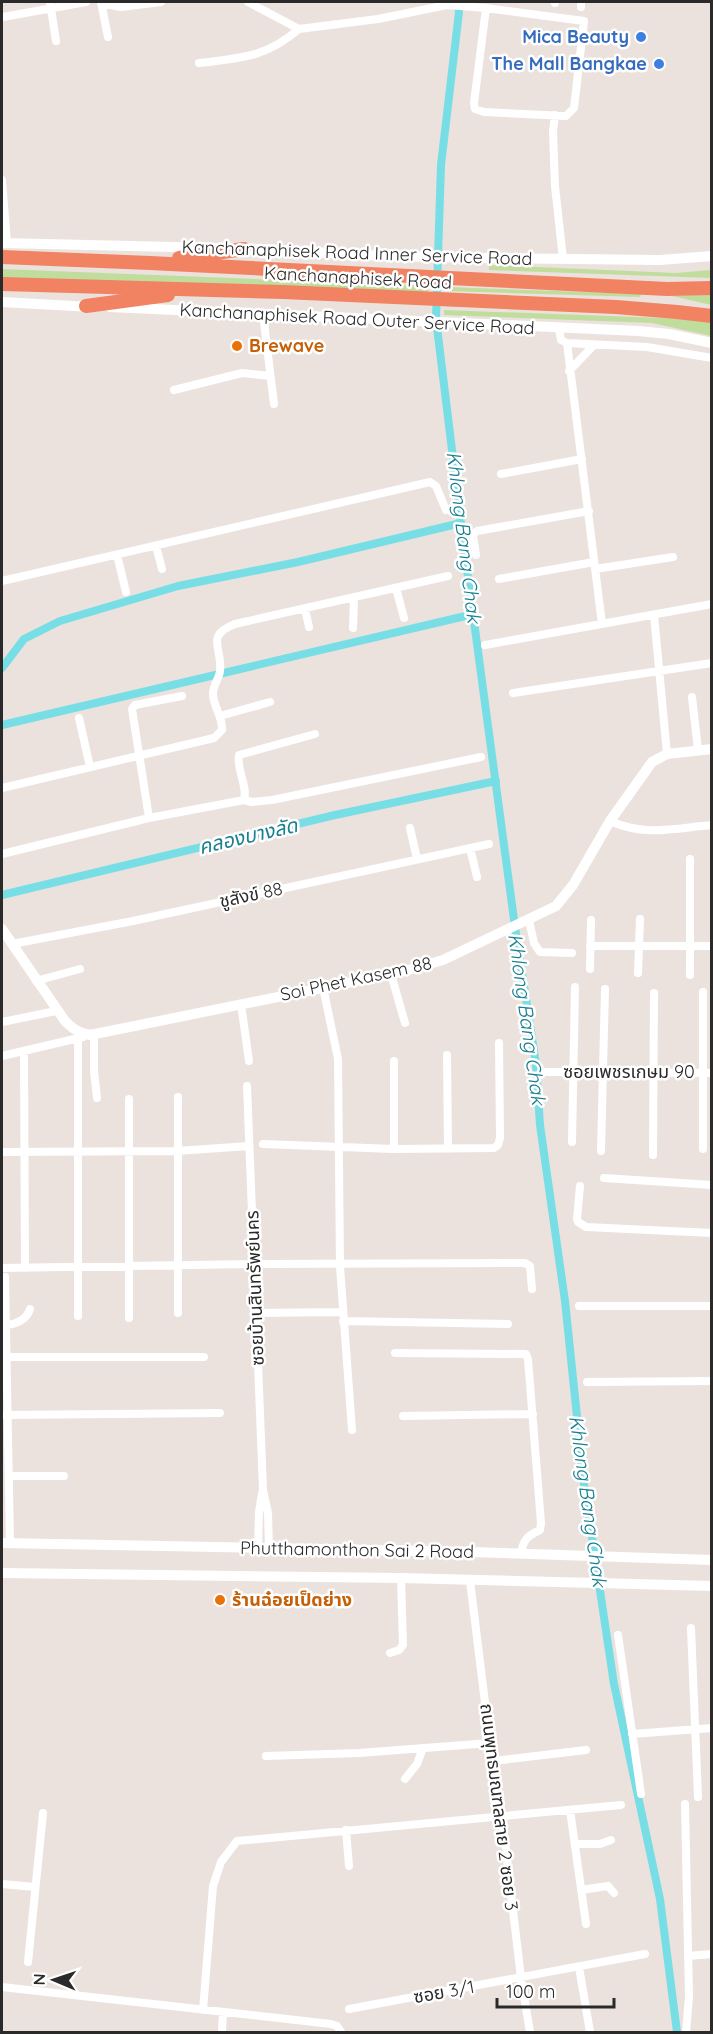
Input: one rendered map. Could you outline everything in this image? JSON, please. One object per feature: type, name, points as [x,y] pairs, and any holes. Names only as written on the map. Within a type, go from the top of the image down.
[{"type":"highway","points":[[150,262],[244,249]]},
{"type":"highway","name":"Kanchanaphisek Road","points":[[2,258],[150,262],[667,290],[711,288]]},
{"type":"highway","name":"Kanchanaphisek Road","points":[[2,284],[283,291],[657,310],[711,316]]},
{"type":"highway","points":[[86,306],[206,290]]},
{"type":"main road","name":"Kanchanaphisek Road Inner Service Road","points":[[4,243],[488,258],[660,260],[711,256]]},
{"type":"main road","name":"Kanchanaphisek Road Outer Service Road","points":[[2,302],[638,331],[711,343]]},
{"type":"main road","points":[[667,754],[711,749]]},
{"type":"main road","name":"Soi Phet Kasem 88","points":[[92,1035],[392,974],[443,960],[506,931],[556,906],[564,898],[610,821],[652,762],[667,754]]},
{"type":"main road","points":[[2,929],[56,1011],[73,1029],[92,1035]]},
{"type":"main road","name":"Phutthamonthon Sai 2 Road","points":[[6,1543],[711,1560]]},
{"type":"main road","name":"Phutthamonthon Sai 2 Road","points":[[2,1573],[402,1578],[711,1586]]},
{"type":"street","points":[[3,17],[51,5],[86,2]]},
{"type":"street","points":[[108,37],[101,2],[121,7],[161,2]]},
{"type":"street","points":[[248,2],[299,29]]},
{"type":"street","points":[[199,63],[254,56],[284,42],[299,29],[378,19],[447,4],[462,5],[486,8],[584,21],[574,108],[567,116],[554,123],[484,112],[475,108],[486,8]]},
{"type":"street","points":[[51,5],[57,41]]},
{"type":"street","points":[[554,123],[555,186],[563,259]]},
{"type":"street","points":[[2,180],[4,243]]},
{"type":"street","points":[[263,314],[274,404]]},
{"type":"street","points":[[558,329],[561,340],[567,343],[647,347],[711,358]]},
{"type":"street","points":[[567,343],[602,624]]},
{"type":"street","points":[[570,371],[594,345]]},
{"type":"street","points":[[174,390],[242,373],[270,376]]},
{"type":"street","points":[[501,474],[582,459]]},
{"type":"street","points":[[2,581],[430,483],[436,486],[446,510]]},
{"type":"street","points":[[476,555],[474,535],[477,531],[589,511]]},
{"type":"street","points":[[156,546],[162,569]]},
{"type":"street","points":[[117,555],[126,592]]},
{"type":"street","points":[[499,579],[673,556]]},
{"type":"street","points":[[2,788],[214,738],[222,730],[213,695],[219,674],[217,638],[223,628],[448,576]]},
{"type":"street","points":[[396,588],[404,618]]},
{"type":"street","points":[[353,628],[354,598]]},
{"type":"street","points":[[484,645],[711,604]]},
{"type":"street","points":[[305,609],[309,627]]},
{"type":"street","points":[[654,615],[667,754]]},
{"type":"street","points":[[513,693],[711,663]]},
{"type":"street","points":[[149,818],[138,756],[133,707],[182,696]]},
{"type":"street","points":[[692,697],[698,750]]},
{"type":"street","points":[[220,716],[270,702]]},
{"type":"street","points":[[79,718],[90,767]]},
{"type":"street","points":[[244,800],[245,791],[238,761],[239,755],[315,734]]},
{"type":"street","points":[[2,854],[149,818],[244,800],[252,802],[272,800],[481,757]]},
{"type":"street","points":[[610,821],[626,827],[663,832],[711,825]]},
{"type":"street","points":[[410,828],[417,859]]},
{"type":"street","name":"ชูสังข์ 88","points":[[12,944],[134,921],[489,844]]},
{"type":"street","points":[[470,848],[477,878]]},
{"type":"street","points":[[690,859],[690,975]]},
{"type":"street","points":[[638,973],[640,919]]},
{"type":"street","points":[[590,969],[591,920]]},
{"type":"street","points":[[525,921],[540,952],[572,953]]},
{"type":"street","points":[[590,946],[711,946]]},
{"type":"street","points":[[36,981],[80,969]]},
{"type":"street","points":[[392,974],[405,1023]]},
{"type":"street","points":[[323,987],[338,1059],[340,1263],[352,1430]]},
{"type":"street","points":[[572,1142],[575,987]]},
{"type":"street","points":[[601,1151],[605,989]]},
{"type":"street","points":[[703,992],[707,1073],[703,1149]]},
{"type":"street","points":[[652,1155],[654,993]]},
{"type":"street","points":[[241,1004],[249,1061]]},
{"type":"street","points":[[2,1023],[56,1011]]},
{"type":"street","points":[[2,1056],[92,1035],[97,1098]]},
{"type":"street","points":[[78,1038],[78,1316]]},
{"type":"street","points":[[263,1144],[394,1149],[494,1148],[498,1145],[499,1044]]},
{"type":"street","points":[[24,1051],[25,1268]]},
{"type":"street","points":[[447,1055],[448,1149]]},
{"type":"street","points":[[394,1061],[394,1149]]},
{"type":"street","name":"ซอยเพชรเกษม 90","points":[[546,1072],[707,1073]]},
{"type":"street","name":"ซอยบ้านสินทรัพย์นคร","points":[[247,1086],[258,1264],[255,1313],[263,1490]]},
{"type":"street","points":[[178,1097],[178,1313]]},
{"type":"street","points":[[129,1099],[129,1318]]},
{"type":"street","points":[[2,1152],[177,1151],[249,1146]]},
{"type":"street","points":[[604,1178],[711,1185]]},
{"type":"street","points":[[580,1186],[577,1219],[586,1227],[711,1233]]},
{"type":"street","points":[[2,1268],[525,1263],[530,1266],[532,1289]]},
{"type":"street","points":[[5,1277],[7,1325],[4,1357],[5,1415],[10,1476],[6,1543]]},
{"type":"street","points":[[579,1306],[711,1306]]},
{"type":"street","points":[[7,1325],[19,1322],[28,1315],[30,1309]]},
{"type":"street","points":[[255,1313],[342,1312]]},
{"type":"street","points":[[343,1321],[508,1324]]},
{"type":"street","points":[[396,1353],[526,1354],[541,1523],[540,1530],[530,1535],[522,1543],[521,1554]]},
{"type":"street","points":[[4,1357],[204,1357]]},
{"type":"street","points":[[587,1382],[711,1381]]},
{"type":"street","points":[[5,1415],[220,1413]]},
{"type":"street","points":[[403,1416],[533,1414]]},
{"type":"street","points":[[10,1476],[64,1476]]},
{"type":"street","points":[[263,1490],[259,1512],[264,1548]]},
{"type":"street","points":[[263,1490],[268,1513],[264,1548]]},
{"type":"street","points":[[390,1653],[399,1650],[403,1645],[402,1578]]},
{"type":"street","name":"ถนนพุทธมณฑลสาย 2 ซอย 3","points":[[470,1581],[530,2032]]},
{"type":"street","points":[[691,1628],[698,1797]]},
{"type":"street","points":[[618,1635],[641,1794]]},
{"type":"street","points":[[632,1734],[711,1728]]},
{"type":"street","points":[[266,1756],[359,1753],[490,1743]]},
{"type":"street","points":[[405,1779],[417,1764],[423,1748]]},
{"type":"street","points":[[494,1761],[586,1750]]},
{"type":"street","points":[[685,1804],[688,1956],[686,2032]]},
{"type":"street","points":[[203,2010],[211,1898],[216,1873],[237,1841],[621,1805]]},
{"type":"street","points":[[570,1810],[586,1924]]},
{"type":"street","points":[[28,1962],[43,1813]]},
{"type":"street","points":[[346,1830],[349,1866]]},
{"type":"street","points":[[575,1844],[600,1844],[611,1840]]},
{"type":"street","points":[[2,1884],[35,1887]]},
{"type":"street","points":[[581,1890],[608,1886],[614,1893]]},
{"type":"street","name":"ซอย 3/1","points":[[349,2009],[645,1954]]},
{"type":"street","points":[[688,1956],[711,1954]]},
{"type":"street","points":[[579,1967],[590,2032]]},
{"type":"street","points":[[2,1987],[331,2024],[337,2026],[341,2032]]},
{"type":"street","points":[[222,2032],[223,2012]]},
{"type":"green space","points":[[489,265],[676,273],[711,270],[711,278],[489,270]]},
{"type":"green space","points":[[2,269],[429,286],[428,292],[2,278]]},
{"type":"green space","points":[[447,287],[641,294],[640,297],[447,291]]},
{"type":"green space","points":[[711,294],[711,305],[672,296]]},
{"type":"green space","points":[[444,310],[690,319],[711,322],[711,336],[652,323],[444,315]]},
{"type":"waterway","name":"Khlong Bang Chak","points":[[457,2],[459,12],[441,165],[436,319],[515,927],[536,1064],[540,1125],[565,1301],[584,1484],[614,1684],[660,1899],[677,2032]]},
{"type":"waterway","points":[[2,668],[24,639],[60,621],[178,586],[298,562],[461,523]]},
{"type":"waterway","points":[[2,725],[474,614]]},
{"type":"waterway","name":"คลองบางลัด","points":[[2,895],[335,815],[496,781]]},
{"type":"place","name":"Mica Beauty","points":[[641,37]]},
{"type":"place","name":"The Mall Bangkae","points":[[659,64]]},
{"type":"place","name":"Brewave","points":[[237,346]]},
{"type":"place","name":"ร้านฉ๋อยเป็ดย่าง","points":[[220,1600]]}]
